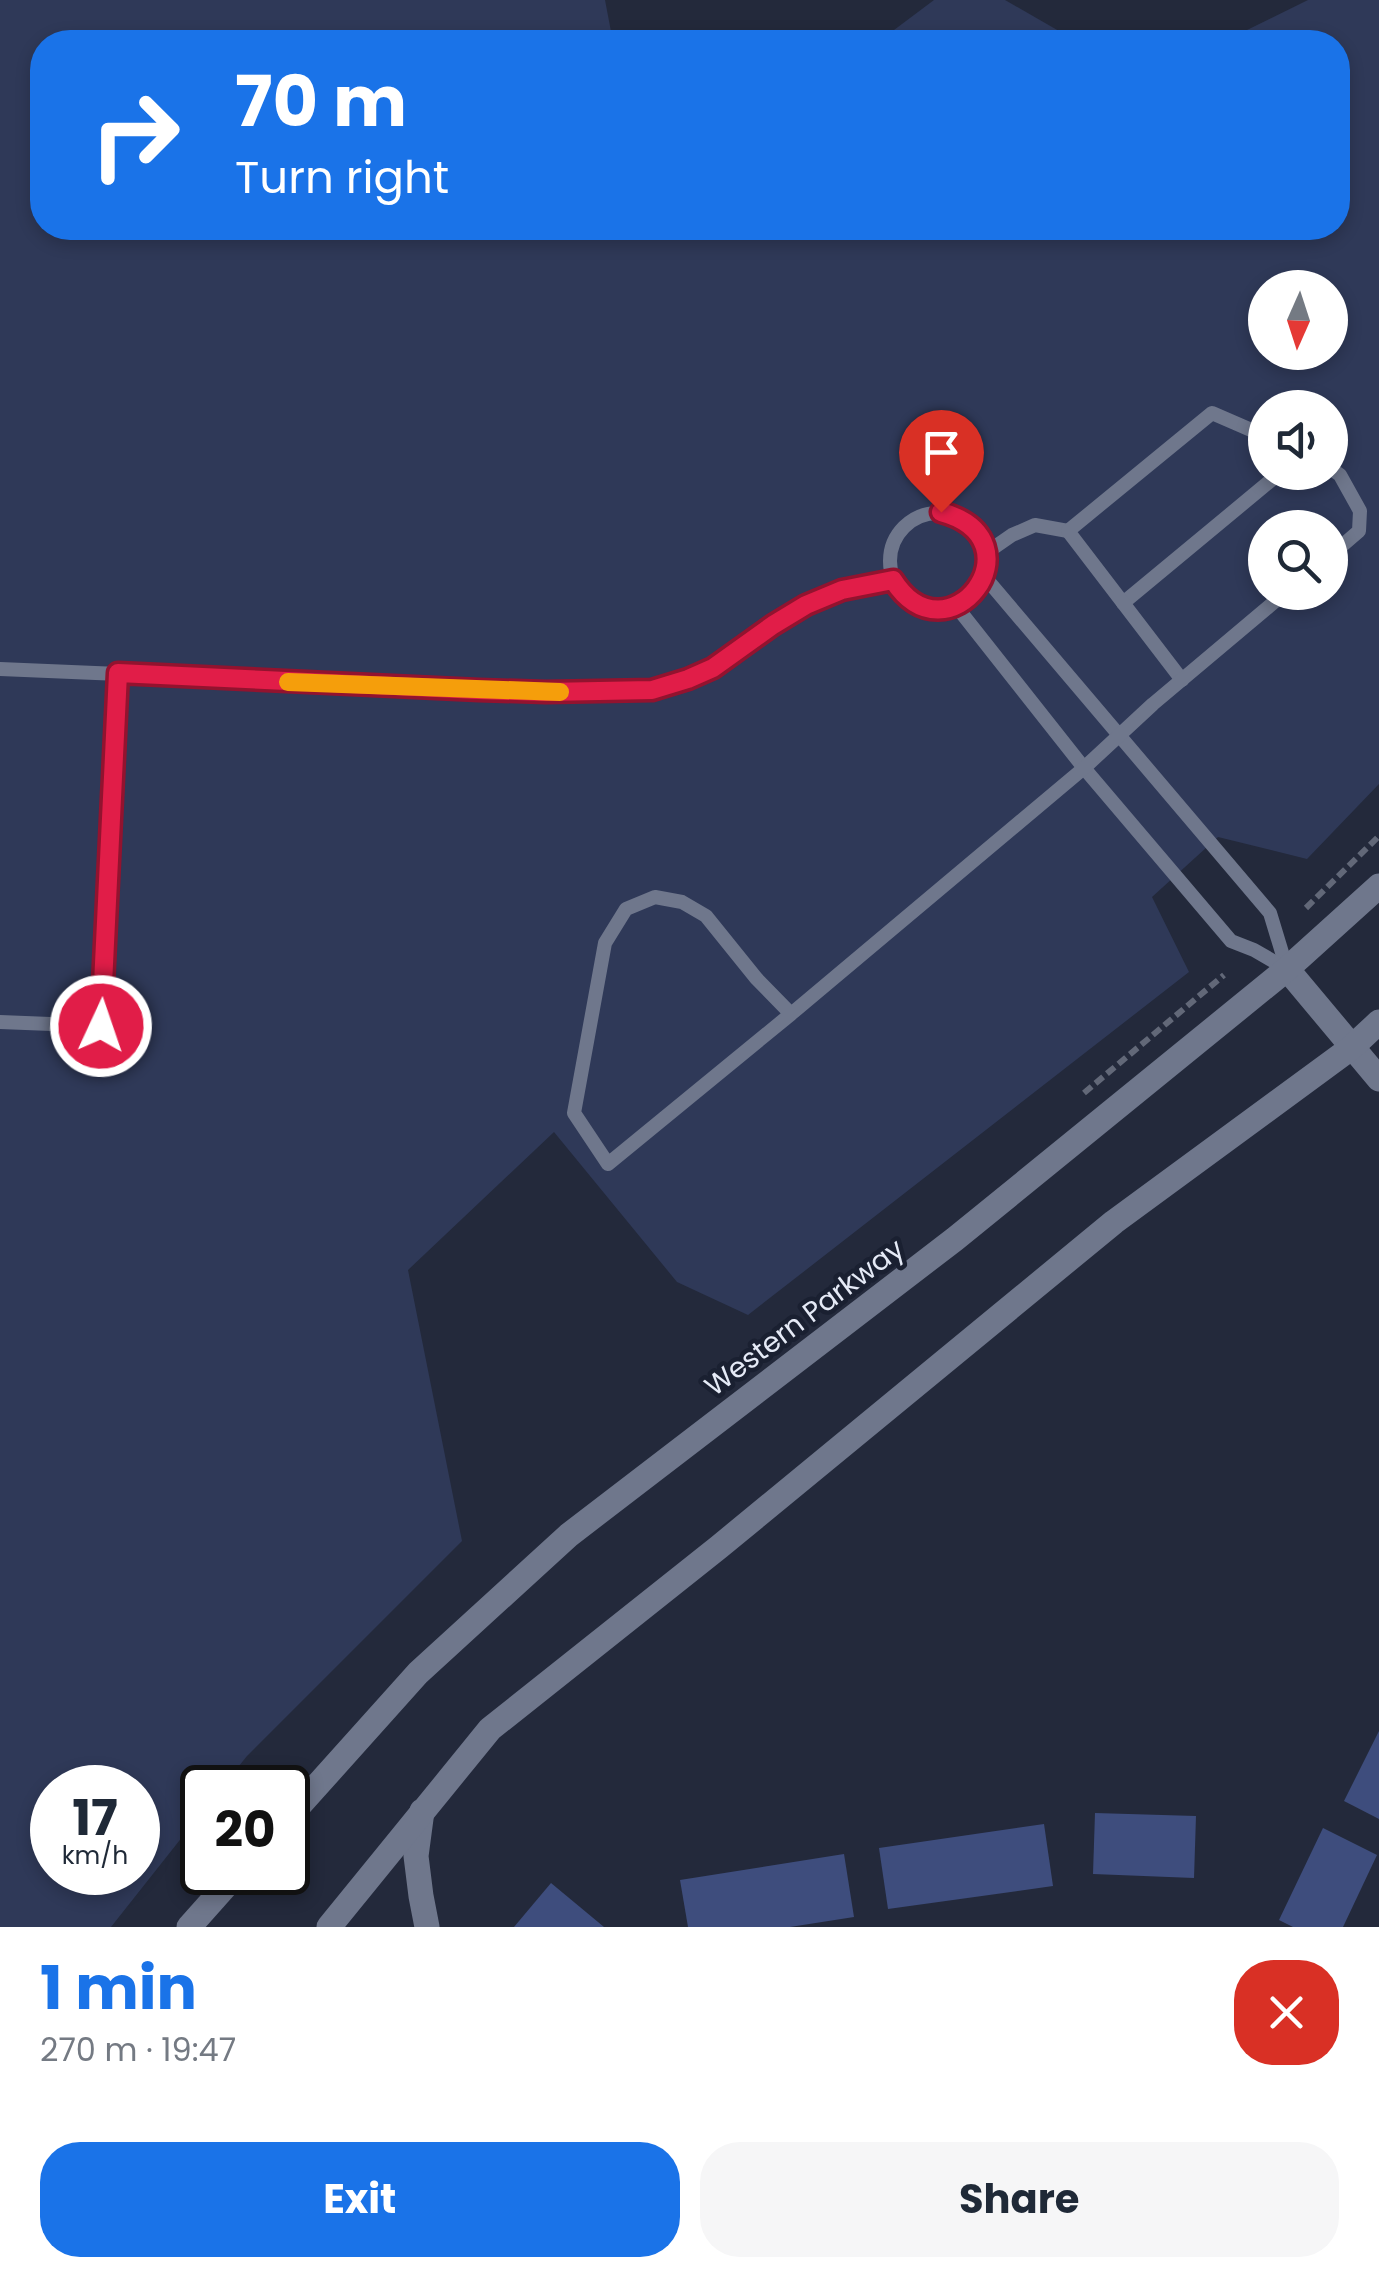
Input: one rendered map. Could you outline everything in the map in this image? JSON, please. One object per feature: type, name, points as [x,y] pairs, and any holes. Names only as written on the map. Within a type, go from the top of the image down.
[{"type":"main road","name":"Western Parkway","points":[[310,1793],[418,1673],[569,1535],[954,1239],[1286,969],[1379,886]]},
{"type":"main road","points":[[1286,969],[1379,1079]]},
{"type":"main road","points":[[329,1927],[490,1729],[720,1547],[1114,1222],[1352,1048],[1379,1022]]},
{"type":"main road","points":[[422,1811],[416,1856],[427,1927]]},
{"type":"main road","points":[[190,1927],[218,1895]]},
{"type":"lane","points":[[1068,531],[1212,413],[1248,429]]},
{"type":"lane","points":[[1123,603],[1259,490]]},
{"type":"lane","points":[[1348,490],[1360,511],[1359,531],[1348,540]]},
{"type":"lane","points":[[941,512],[970,525],[981,538],[986,553],[984,576],[968,599],[956,606],[926,608],[912,602],[893,580],[892,548],[910,521],[941,512]]},
{"type":"lane","points":[[986,553],[1035,524],[1068,531],[1182,680]]},
{"type":"lane","points":[[984,576],[1270,913],[1286,969]]},
{"type":"lane","points":[[0,668],[528,691],[652,690],[713,668],[806,605],[842,590],[893,580]]},
{"type":"lane","points":[[956,606],[1084,768],[1232,941],[1286,969]]},
{"type":"lane","points":[[791,1014],[706,916],[682,902],[654,898],[626,909],[605,943],[574,1113],[608,1164],[791,1014],[1084,768],[1265,610]]},
{"type":"lane","points":[[0,1022],[101,1026],[118,673]]},
{"type":"path","points":[[1306,908],[1379,836]]},
{"type":"shaded area","points":[[0,0],[605,0],[611,30],[30,30],[30,240],[1350,240],[1350,30],[1247,30],[1308,0],[1379,0],[1379,784],[1307,859],[1218,837],[1152,897],[1189,972],[748,1315],[677,1282],[554,1132],[408,1270],[462,1541],[240,1765],[180,1765],[180,1840],[160,1865],[160,1765],[30,1765],[30,1895],[136,1895],[111,1927],[0,1927]]},
{"type":"shaded area","points":[[934,0],[1005,0],[1057,30],[894,30]]},
{"type":"building","points":[[1379,1731],[1379,1819],[1344,1801]]},
{"type":"building","points":[[1095,1813],[1196,1816],[1194,1878],[1093,1874]]},
{"type":"building","points":[[1044,1824],[1053,1886],[888,1909],[879,1848]]},
{"type":"building","points":[[1323,1828],[1377,1855],[1343,1927],[1293,1927],[1279,1920]]},
{"type":"building","points":[[844,1854],[854,1917],[790,1927],[688,1927],[680,1880]]},
{"type":"building","points":[[551,1883],[604,1927],[514,1927]]},
{"type":"slow traffic","points":[[288,682],[560,692]]},
{"type":"route","points":[[101,1026],[118,673],[479,690],[652,690],[713,668],[806,605],[842,590],[893,580],[912,602],[926,608],[956,606],[968,599],[984,576],[986,553],[981,538],[970,525],[941,512]]}]
